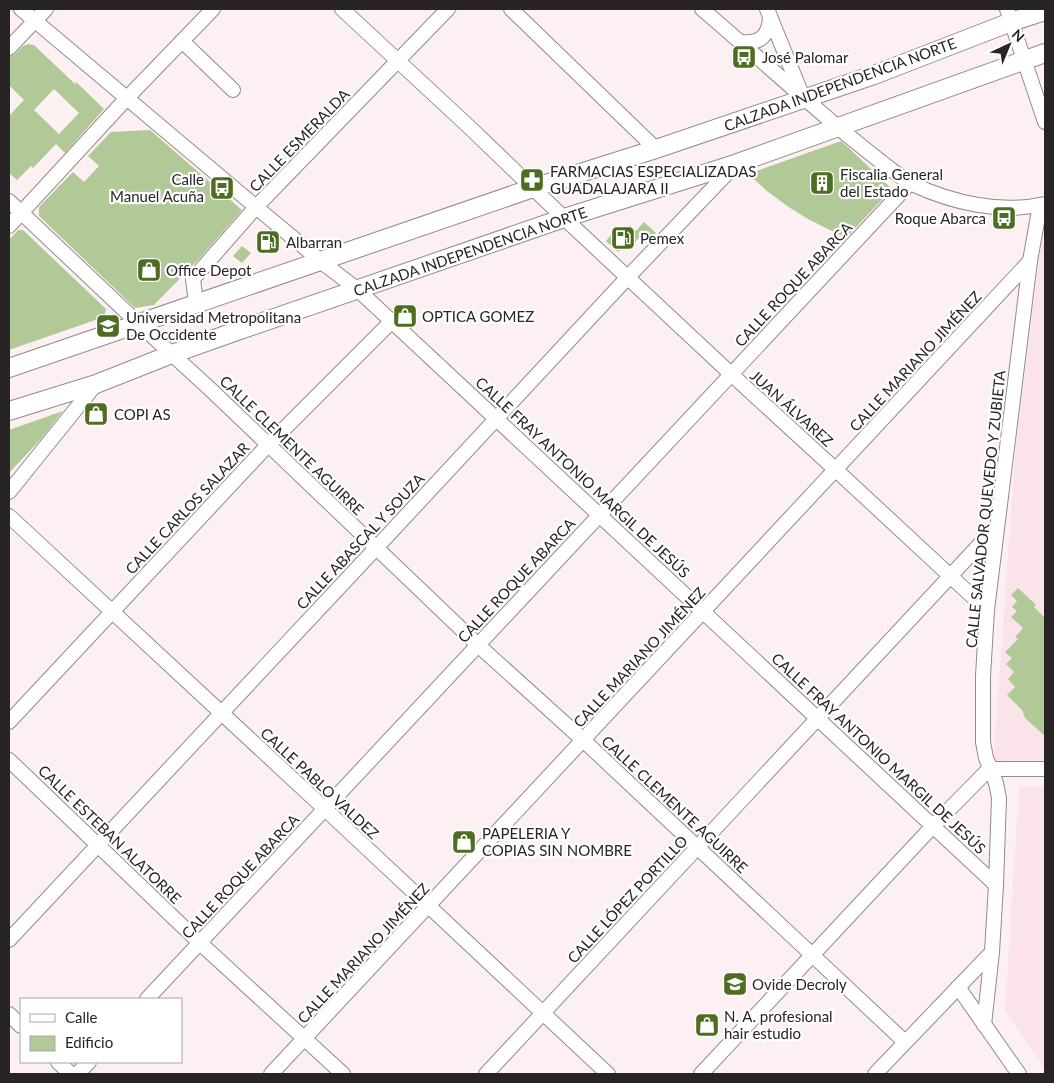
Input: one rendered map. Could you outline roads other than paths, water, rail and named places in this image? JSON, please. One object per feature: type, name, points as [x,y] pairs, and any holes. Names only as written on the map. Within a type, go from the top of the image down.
[{"type":"main road","name":"CALZADA INDEPENDENCIA NORTE","points":[[9,368],[533,188],[656,149],[874,75],[1009,15],[1045,11]]},
{"type":"main road","name":"CALZADA INDEPENDENCIA NORTE","points":[[9,411],[96,384],[172,354],[564,218],[735,164],[1045,53]]},
{"type":"street","points":[[21,9],[321,261]]},
{"type":"street","points":[[9,48],[46,9]]},
{"type":"street","points":[[9,226],[127,98],[213,9]]},
{"type":"street","name":"JUAN ÁLVAREZ","points":[[342,9],[731,374],[987,610]]},
{"type":"street","name":"CALLE ESMERALDA","points":[[196,303],[193,279],[256,207],[448,9]]},
{"type":"street","points":[[511,9],[656,149]]},
{"type":"street","points":[[702,9],[838,127],[910,183],[965,203],[999,207],[1043,204]]},
{"type":"street","points":[[741,42],[750,43],[759,40],[766,34],[770,26],[768,13]]},
{"type":"street","points":[[768,13],[804,98]]},
{"type":"street","points":[[1009,15],[1045,122]]},
{"type":"street","points":[[182,42],[233,90]]},
{"type":"street","name":"CALLE ABASCAL Y SOUZA","points":[[9,940],[735,164]]},
{"type":"street","name":"CALLE ROQUE ABARCA","points":[[148,998],[910,183]]},
{"type":"street","name":"CALLE CLEMENTE AGUIRRE","points":[[9,201],[377,547],[478,645],[583,740],[905,1042]]},
{"type":"street","name":"CALLE SALVADOR QUEVEDO Y ZUBIETA","points":[[984,1025],[992,952],[999,798],[996,783],[986,758],[983,742],[983,676],[987,610],[1030,262],[1043,204]]},
{"type":"street","name":"CALLE FRAY ANTONIO MARGIL DE JESÚS","points":[[321,261],[392,320],[996,885]]},
{"type":"street","name":"CALLE MARIANO JIMÉNEZ","points":[[272,1074],[1030,262]]},
{"type":"street","name":"CALLE CARLOS SALAZAR","points":[[9,722],[268,445],[392,320]]},
{"type":"street","points":[[9,492],[96,384]]},
{"type":"street","name":"CALLE PABLO VALDEZ","points":[[9,516],[608,1074]]},
{"type":"street","name":"CALLE LÓPEZ PORTILLO","points":[[486,1074],[997,526]]},
{"type":"street","name":"CALLE ESTEBAN ALATORRE","points":[[9,760],[200,943],[343,1074]]},
{"type":"street","points":[[701,1074],[933,826],[990,770],[1045,769]]},
{"type":"street","points":[[875,1074],[992,952]]},
{"type":"street","points":[[958,987],[1019,1074]]},
{"type":"street","points":[[9,1014],[20,1025]]},
{"type":"street","points":[[59,1063],[71,1074]]},
{"type":"street","points":[[77,1074],[88,1063]]},
{"type":"place","name":"José Palomar","points":[[744,57]]},
{"type":"place","name":"FARMACIAS ESPECIALIZADAS GUADALAJARA II","points":[[532,180]]},
{"type":"place","name":"Fiscalia General del Estado","points":[[822,183]]},
{"type":"place","name":"Calle Manuel Acuña","points":[[222,188]]},
{"type":"place","name":"Roque Abarca","points":[[1004,218]]},
{"type":"place","name":"Pemex","points":[[623,238]]},
{"type":"place","name":"Albarran","points":[[268,242]]},
{"type":"place","name":"Office Depot","points":[[149,270]]},
{"type":"place","name":"OPTICA GOMEZ","points":[[405,316]]},
{"type":"place","name":"Universidad Metropolitana De Occidente","points":[[108,326]]},
{"type":"place","name":"COPI AS","points":[[96,414]]},
{"type":"place","name":"PAPELERIA Y COPIAS SIN NOMBRE","points":[[464,842]]},
{"type":"place","name":"Ovide Decroly","points":[[735,984]]},
{"type":"place","name":"N. A. profesional hair estudio","points":[[707,1025]]}]
